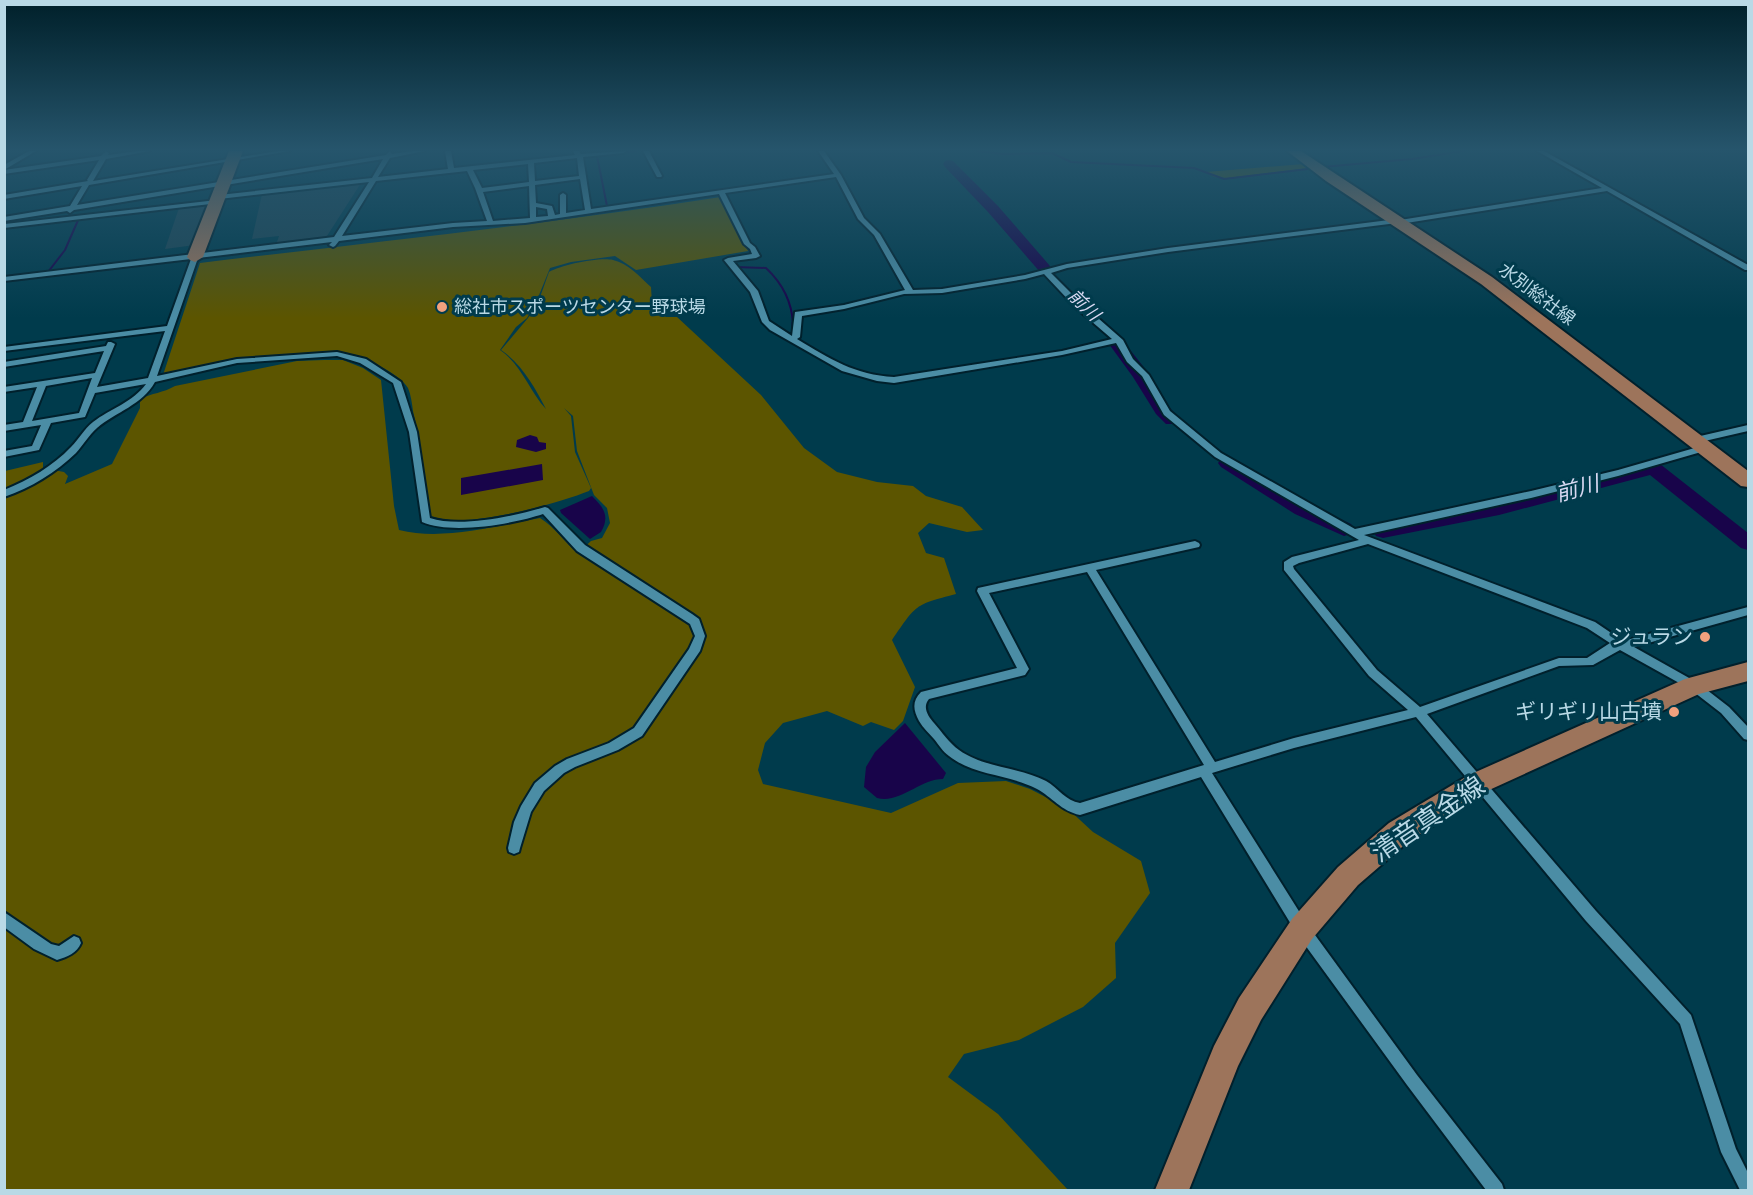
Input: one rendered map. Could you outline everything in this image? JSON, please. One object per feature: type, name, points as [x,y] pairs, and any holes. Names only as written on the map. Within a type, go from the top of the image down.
[{"type":"main road","points":[[195,257],[215,207]]},
{"type":"main road","name":"水別総社線","points":[[1377,207],[1498,289],[1749,481]]},
{"type":"main road","name":"清音真金線","points":[[1172,1191],[1225,1057],[1255,1000],[1302,929],[1348,876],[1378,849],[1399,832],[1478,783],[1694,686],[1749,672]]},
{"type":"street","points":[[4,219],[85,207]]},
{"type":"street","points":[[4,226],[140,207]]},
{"type":"street","points":[[335,242],[357,207]]},
{"type":"street","points":[[486,207],[491,223]]},
{"type":"street","points":[[533,219],[534,207]]},
{"type":"street","points":[[548,207],[552,217]]},
{"type":"street","points":[[563,207],[563,215]]},
{"type":"street","points":[[587,207],[588,211]]},
{"type":"street","points":[[4,279],[335,242],[453,225],[552,217],[616,207]]},
{"type":"street","points":[[729,207],[747,244],[753,248],[756,256],[728,260],[754,291],[768,325],[833,366],[870,377],[894,380],[1062,353],[1117,340]]},
{"type":"street","points":[[855,207],[861,219],[877,234],[911,293]]},
{"type":"street","points":[[796,337],[798,314],[911,293],[942,291],[1067,266],[1168,250],[1493,207]]},
{"type":"street","points":[[1642,207],[1749,268]]},
{"type":"street","points":[[64,219],[72,208]]},
{"type":"street","points":[[4,494],[38,479],[52,469],[92,427],[145,391],[153,380],[195,257]]},
{"type":"street","points":[[1046,272],[1117,340],[1130,360],[1145,375],[1167,413],[1218,455],[1366,540],[1601,630],[1621,645],[1694,686],[1725,710],[1749,735]]},
{"type":"street","points":[[4,349],[169,328]]},
{"type":"street","points":[[4,428],[82,415],[115,335]]},
{"type":"street","points":[[4,364],[109,348]]},
{"type":"street","points":[[91,391],[237,361],[337,354],[363,361],[397,382],[403,396],[413,432],[423,516],[428,523],[508,520],[544,510],[581,548],[695,622],[700,636],[694,651],[648,720],[627,741],[599,754],[573,762],[555,771],[541,784],[520,822],[514,848]]},
{"type":"street","points":[[4,390],[98,375]]},
{"type":"street","points":[[26,424],[43,384]]},
{"type":"street","points":[[4,454],[36,448],[47,421]]},
{"type":"street","points":[[1355,533],[1495,504],[1649,465],[1700,444],[1749,428]]},
{"type":"street","points":[[1366,540],[1363,543],[1296,560],[1288,566],[1289,570],[1373,673],[1418,712],[1591,916],[1686,1020],[1729,1152],[1749,1189]]},
{"type":"street","points":[[1195,545],[982,591],[1023,669],[1021,672],[925,695],[920,700],[919,708],[924,720],[955,753],[966,760],[1021,776],[1044,786],[1072,808],[1080,809],[1294,743],[1418,712],[1559,662],[1589,662],[1612,647],[1749,610]]},
{"type":"street","points":[[1090,568],[1302,929],[1496,1191]]},
{"type":"street","points":[[4,918],[16,930],[53,953],[61,953],[74,943]]},
{"type":"shaded area","points":[[210,207],[195,245],[165,249],[179,208]]},
{"type":"shaded area","points":[[259,207],[346,207],[325,239],[276,245],[279,236],[252,239]]},
{"type":"shaded area","points":[[656,207],[726,207],[748,251],[636,270],[615,256],[571,262],[550,268],[527,318],[516,327],[500,350],[514,363],[546,409],[522,369],[509,356],[501,350],[528,318],[539,300],[549,272],[580,262],[606,259],[619,262],[634,271],[651,287],[652,304],[666,317],[677,317],[761,395],[804,448],[837,472],[877,482],[913,486],[926,496],[962,507],[983,530],[967,532],[929,523],[918,533],[926,553],[944,558],[956,594],[918,608],[892,640],[915,687],[903,721],[894,730],[871,722],[863,726],[827,711],[783,723],[765,743],[758,770],[763,784],[891,813],[958,783],[1006,781],[1030,789],[1067,808],[1093,832],[1141,861],[1150,893],[1115,943],[1116,978],[1083,1007],[1019,1040],[964,1054],[948,1077],[998,1114],[1068,1190],[5,1190],[5,471],[43,462],[43,468],[64,472],[68,476],[65,484],[112,464],[140,408],[140,399],[144,397],[175,386],[297,361],[343,360],[363,368],[381,380],[394,506],[399,530],[433,534],[451,533],[540,518],[578,553],[591,541],[602,538],[610,523],[607,508],[594,495],[577,451],[573,416],[564,408],[571,416],[575,452],[591,488],[589,491],[510,514],[465,520],[446,519],[431,516],[429,512],[421,448],[411,397],[403,382],[387,370],[357,356],[340,352],[240,358],[163,375],[200,263]]},
{"type":"shaded area","points":[[530,435],[537,437],[539,442],[546,443],[546,449],[536,452],[516,447],[517,440]]},
{"type":"shaded area","points":[[542,464],[543,480],[461,495],[461,478]]},
{"type":"shaded area","points":[[592,496],[600,504],[605,521],[601,532],[590,539],[560,510]]},
{"type":"shaded area","points":[[905,723],[946,773],[943,779],[926,783],[894,798],[877,798],[864,787],[866,767],[875,752]]},
{"type":"waterway","name":"前川","points":[[991,207],[1045,269]]},
{"type":"waterway","points":[[48,272],[65,250],[79,218]]},
{"type":"waterway","points":[[44,276],[179,260]]},
{"type":"waterway","points":[[735,267],[766,268],[785,293],[791,308],[793,324]]},
{"type":"waterway","points":[[934,290],[995,280]]},
{"type":"waterway","points":[[836,307],[907,290]]},
{"type":"waterway","points":[[764,309],[771,324]]},
{"type":"waterway","points":[[793,324],[793,329]]},
{"type":"waterway","name":"前川","points":[[1117,344],[1140,374],[1162,410],[1172,420]]},
{"type":"waterway","points":[[941,370],[1020,358]]},
{"type":"waterway","name":"前川","points":[[1227,463],[1302,509],[1344,529]]},
{"type":"waterway","name":"前川","points":[[1383,531],[1499,508],[1653,468],[1748,543]]},
{"type":"place","name":"総社市スポーツセンター野球場","points":[[442,307]]},
{"type":"place","name":"ジュラン","points":[[1705,637]]},
{"type":"place","name":"ギリギリ山古墳","points":[[1674,712]]}]
